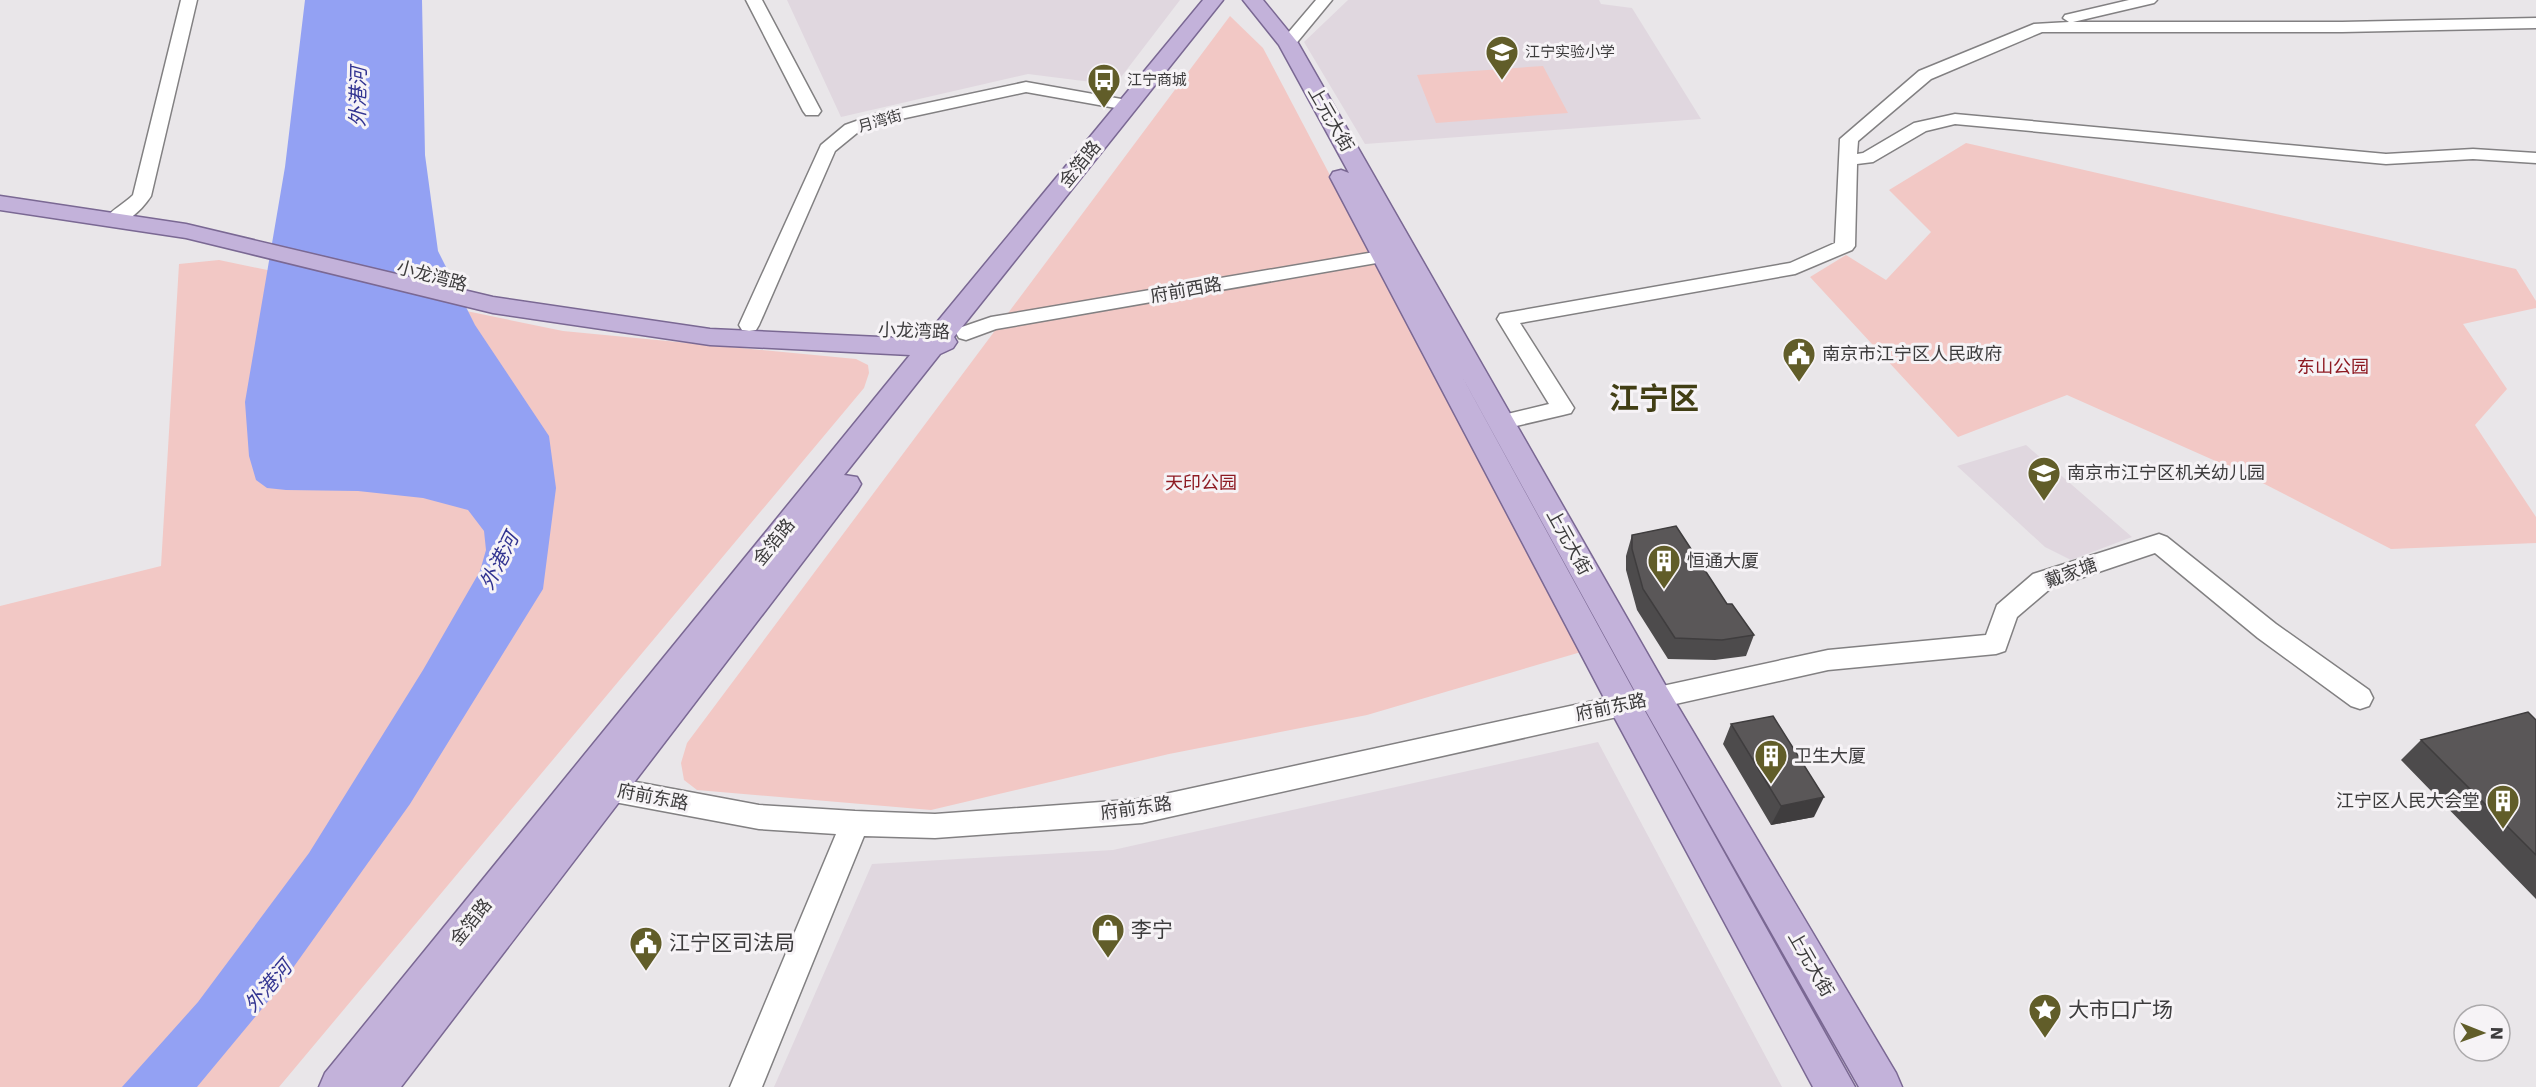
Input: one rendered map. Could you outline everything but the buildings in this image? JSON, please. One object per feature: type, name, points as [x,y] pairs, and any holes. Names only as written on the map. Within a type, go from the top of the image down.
[{"type":"main road","name":"上元大街","points":[[1230,1],[1288,43],[1624,704],[1835,1087]]},
{"type":"main road","name":"上元大街","points":[[1230,1],[1271,47],[1395,255],[1503,422],[1655,697],[1882,1087]]},
{"type":"main road","name":"金箔路","points":[[376,1087],[609,789],[947,338],[1127,105],[1230,1]]},
{"type":"main road","name":"金箔路","points":[[339,1087],[947,338],[1230,1]]},
{"type":"main road","name":"小龙湾路","points":[[0,189],[122,215]]},
{"type":"main road","name":"小龙湾路","points":[[0,203],[122,215],[194,225],[494,299],[710,337],[947,338]]},
{"type":"main road","name":"小龙湾路","points":[[494,299],[749,325],[947,338]]},
{"type":"street","points":[[122,215],[142,196],[189,0]]},
{"type":"street","points":[[754,0],[812,111]]},
{"type":"street","points":[[1288,43],[1324,0]]},
{"type":"street","points":[[2071,0],[2083,15]]},
{"type":"street","points":[[1503,422],[1563,408],[1507,319],[1795,268],[1845,246],[1849,139],[1925,75],[2040,27],[2150,0]]},
{"type":"street","points":[[2040,27],[2342,27],[2536,23]]},
{"type":"street","name":"月湾街","points":[[749,325],[827,149],[851,129],[882,118],[1026,87],[1127,105]]},
{"type":"street","points":[[1847,160],[1867,158],[1920,127],[1955,119],[2386,159],[2473,154],[2536,158]]},
{"type":"street","name":"府前西路","points":[[947,338],[991,323],[1395,255]]},
{"type":"street","name":"戴家塘","points":[[1655,697],[1828,660],[1996,644],[2006,612],[2042,581],[2158,543],[2267,631],[2360,698]]},
{"type":"street","name":"府前东路","points":[[609,789],[759,817],[855,823],[935,826],[1142,811],[1655,697]]},
{"type":"street","points":[[746,1087],[855,823]]},
{"type":"shaded area","points":[[787,0],[1180,0],[1115,85],[1028,74],[841,117]]},
{"type":"shaded area","name":"江宁实验小学","points":[[1348,0],[1599,0],[1601,4],[1632,8],[1701,119],[1365,144],[1304,42]]},
{"type":"shaded area","name":"南京市江宁区机关幼儿园","points":[[2026,445],[2132,537],[2071,560],[2045,547],[1957,466]]},
{"type":"shaded area","points":[[1598,742],[1782,1087],[774,1087],[872,864],[1113,850]]},
{"type":"green space","name":"天印公园","points":[[1230,16],[1263,48],[1581,652],[1367,715],[1169,754],[931,810],[697,790],[684,780],[681,763],[687,743]]},
{"type":"green space","points":[[1543,66],[1568,113],[1436,123],[1417,75]]},
{"type":"green space","name":"东山公园","points":[[1966,143],[2516,269],[2536,301],[2536,308],[2463,324],[2507,389],[2475,425],[2536,517],[2536,543],[2391,549],[2247,475],[2067,395],[1958,437],[1810,277],[1846,255],[1886,280],[1931,232],[1889,190]]},
{"type":"green space","points":[[219,260],[563,331],[856,359],[868,365],[869,373],[864,388],[279,1087],[0,1087],[0,606],[161,566],[179,264]]},
{"type":"water","name":"外港河","points":[[305,0],[422,0],[425,155],[438,251],[475,325],[549,436],[556,488],[543,589],[410,804],[275,993],[197,1087],[122,1087],[198,1002],[309,853],[423,670],[480,571],[486,550],[484,531],[468,510],[423,498],[358,491],[267,488],[256,480],[249,456],[245,402],[285,167]]},
{"type":"place","name":"江宁实验小学","points":[[1502,81]]},
{"type":"place","name":"江宁商城","points":[[1104,109]]},
{"type":"place","name":"南京市江宁区人民政府","points":[[1799,383]]},
{"type":"place","name":"南京市江宁区机关幼儿园","points":[[2044,502]]},
{"type":"place","name":"恒通大厦","points":[[1664,590]]},
{"type":"place","name":"卫生大厦","points":[[1771,785]]},
{"type":"place","name":"江宁区人民大会堂","points":[[2503,830]]},
{"type":"place","name":"李宁","points":[[1108,959]]},
{"type":"place","name":"江宁区司法局","points":[[646,972]]},
{"type":"place","name":"大市口广场","points":[[2045,1039]]},
{"type":"district","name":"江宁区","points":[[1654,399]]}]
